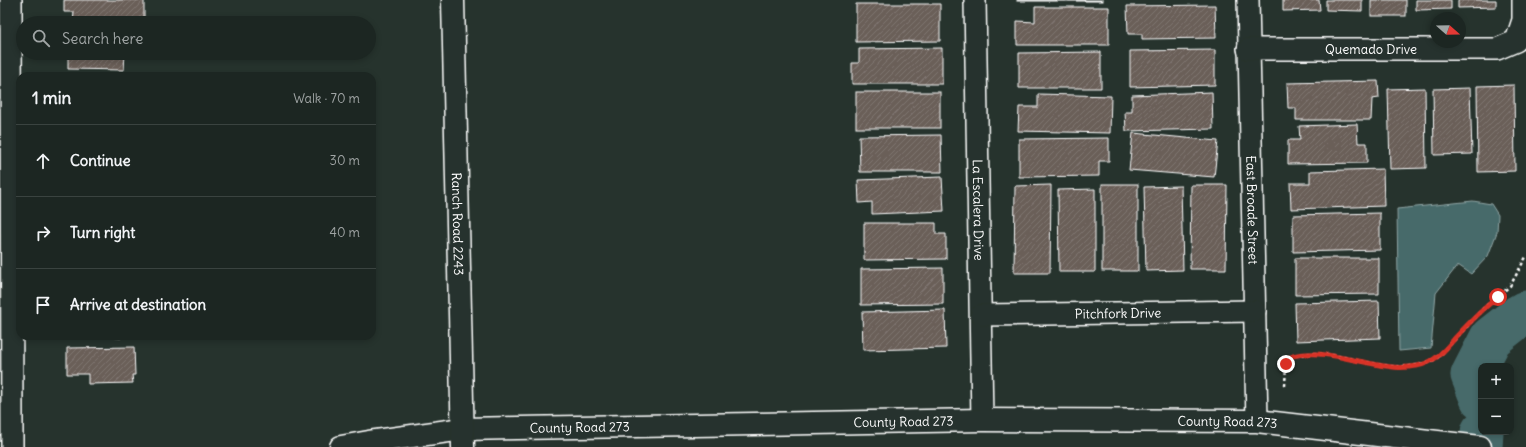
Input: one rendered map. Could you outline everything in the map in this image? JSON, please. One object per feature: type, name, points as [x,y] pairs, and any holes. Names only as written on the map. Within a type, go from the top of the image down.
[{"type":"street","points":[[11,0],[6,307],[12,447]]},
{"type":"street","name":"Ranch Road 2243","points":[[453,0],[463,438]]},
{"type":"street","name":"La Escalera Drive","points":[[975,0],[982,420]]},
{"type":"street","name":"East Broade Street","points":[[1248,0],[1257,421]]},
{"type":"street","name":"Quemado Drive","points":[[1248,48],[1497,49],[1516,41],[1523,20],[1522,0]]},
{"type":"street","name":"Pitchfork Drive","points":[[981,315],[1255,311]]},
{"type":"street","name":"County Road 273","points":[[341,447],[369,442],[463,438],[982,420],[1257,421],[1473,446]]},
{"type":"path","points":[[1285,386],[1286,364],[1290,357],[1299,354],[1314,353],[1394,367],[1418,366],[1437,358],[1484,308],[1510,286],[1526,258]]},
{"type":"water","points":[[1473,201],[1491,204],[1498,215],[1497,232],[1488,256],[1471,274],[1458,265],[1436,293],[1431,348],[1399,351],[1397,209]]},
{"type":"building","points":[[64,0],[144,0],[144,16],[74,16],[74,12],[64,12]]},
{"type":"building","points":[[1103,0],[1103,1],[1017,1]]},
{"type":"building","points":[[1283,0],[1319,0],[1320,10],[1283,11]]},
{"type":"building","points":[[1326,0],[1362,0],[1362,11],[1326,10]]},
{"type":"building","points":[[1371,0],[1406,0],[1406,16],[1371,16]]},
{"type":"building","points":[[1416,0],[1451,0],[1451,9],[1416,10]]},
{"type":"building","points":[[1458,0],[1496,0],[1496,7],[1458,8]]},
{"type":"building","points":[[856,4],[940,4],[940,41],[856,42]]},
{"type":"building","points":[[1215,5],[1216,38],[1142,39],[1142,34],[1128,34],[1127,6]]},
{"type":"building","points":[[1035,7],[1109,7],[1109,45],[1017,45],[1017,21],[1035,22]]},
{"type":"building","points":[[942,48],[942,84],[852,84],[852,63],[859,63],[859,49]]},
{"type":"building","points":[[1215,50],[1215,85],[1130,87],[1130,51]]},
{"type":"building","points":[[1101,52],[1101,88],[1019,88],[1019,53]]},
{"type":"building","points":[[68,60],[125,60],[124,70],[68,69]]},
{"type":"building","points":[[1378,81],[1379,98],[1372,99],[1371,120],[1296,120],[1296,108],[1288,108],[1287,83]]},
{"type":"building","points":[[1514,85],[1515,171],[1478,172],[1477,86]]},
{"type":"building","points":[[1425,88],[1426,168],[1390,169],[1388,89]]},
{"type":"building","points":[[1470,88],[1472,154],[1434,155],[1433,89]]},
{"type":"building","points":[[856,92],[940,92],[940,128],[856,128]]},
{"type":"building","points":[[1212,92],[1213,129],[1126,131],[1125,112],[1132,112],[1132,95]]},
{"type":"building","points":[[1038,94],[1111,96],[1110,133],[1018,131],[1019,107],[1038,107]]},
{"type":"building","points":[[1357,124],[1358,143],[1367,143],[1367,163],[1288,164],[1288,140],[1300,140],[1299,126]]},
{"type":"building","points":[[1133,133],[1218,141],[1214,177],[1129,170]]},
{"type":"building","points":[[941,135],[942,172],[860,172],[859,136]]},
{"type":"building","points":[[1109,138],[1109,161],[1099,161],[1099,176],[1019,177],[1019,139]]},
{"type":"building","points":[[1383,169],[1384,206],[1291,209],[1290,183],[1310,183],[1310,171]]},
{"type":"building","points":[[942,177],[944,211],[872,214],[872,202],[859,203],[858,180]]},
{"type":"building","points":[[1102,184],[1138,184],[1138,271],[1102,271]]},
{"type":"building","points":[[1051,185],[1050,273],[1014,273],[1015,186]]},
{"type":"building","points":[[1191,185],[1227,185],[1226,269],[1190,269]]},
{"type":"building","points":[[1181,186],[1183,270],[1146,271],[1144,187]]},
{"type":"building","points":[[1095,189],[1095,272],[1059,272],[1058,190]]},
{"type":"building","points":[[1380,213],[1380,250],[1293,252],[1293,215]]},
{"type":"building","points":[[864,223],[936,223],[936,234],[946,234],[946,259],[864,260]]},
{"type":"building","points":[[1295,258],[1379,258],[1379,294],[1295,295]]},
{"type":"building","points":[[943,268],[943,304],[861,305],[861,269]]},
{"type":"building","points":[[1379,301],[1380,338],[1296,341],[1295,303]]},
{"type":"building","points":[[945,310],[946,348],[863,350],[862,312]]},
{"type":"building","points":[[134,347],[135,375],[132,375],[133,383],[88,384],[88,374],[67,374],[67,348]]},
{"type":"waterway","points":[[1478,363],[1491,338],[1526,312]]},
{"type":"waterway","points":[[1478,363],[1472,375],[1478,390]]},
{"type":"waterway","points":[[1481,447],[1482,435]]},
{"type":"route","points":[[1286,364],[1290,357],[1299,354],[1314,353],[1394,367],[1418,366],[1437,358],[1484,308],[1498,297]]}]
